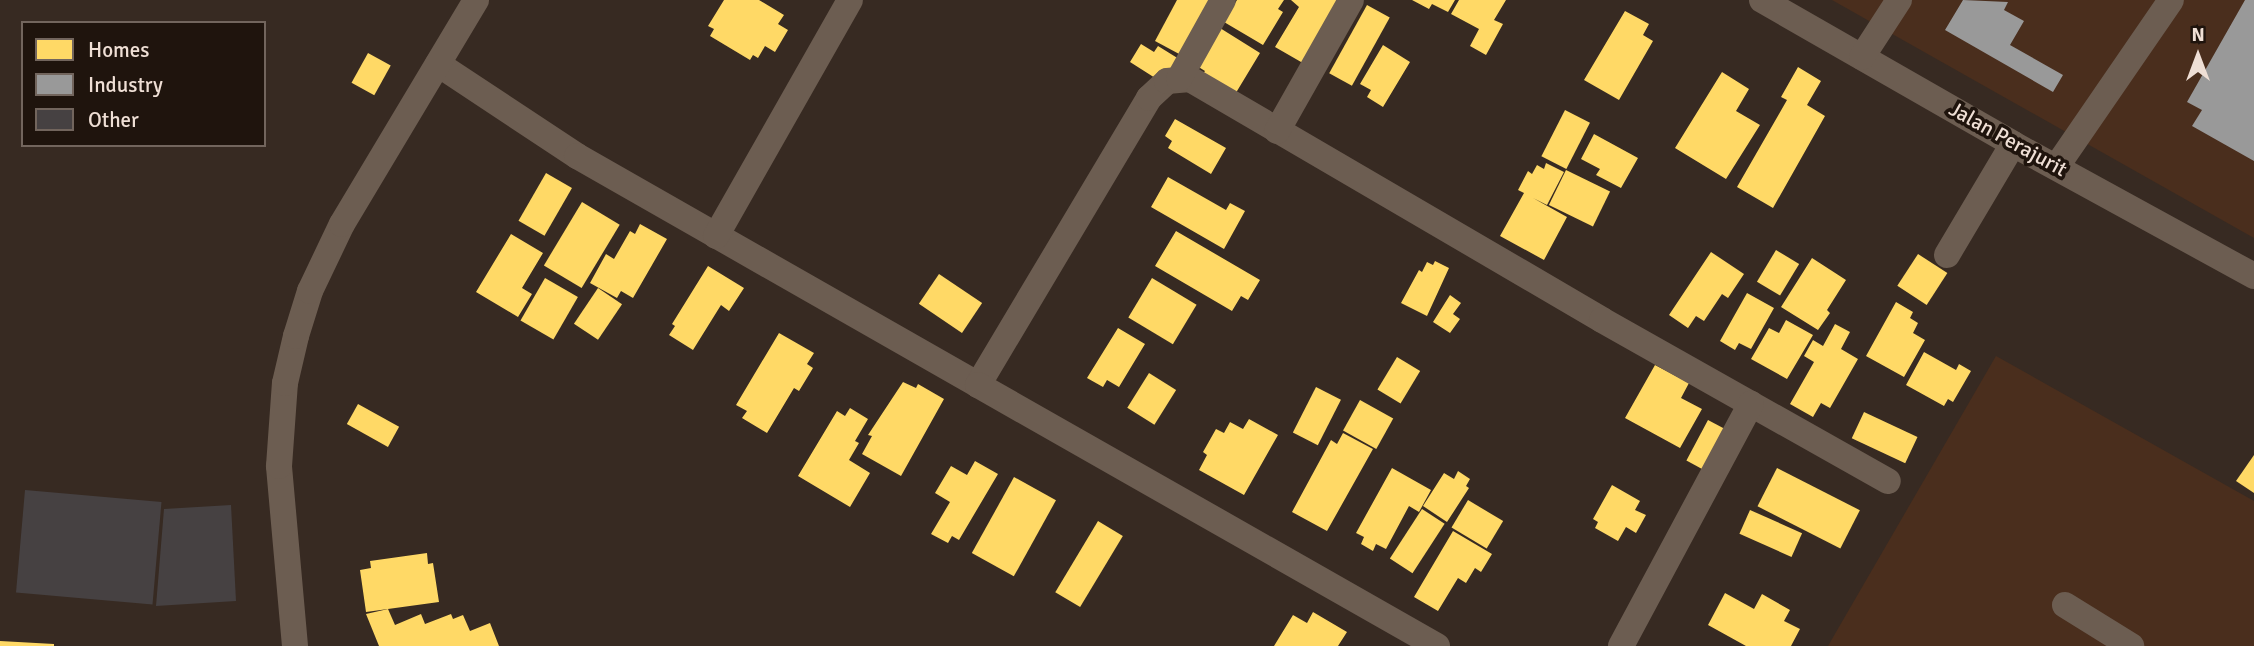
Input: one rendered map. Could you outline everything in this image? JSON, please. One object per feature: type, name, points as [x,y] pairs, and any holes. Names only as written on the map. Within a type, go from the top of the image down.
[{"type":"street","points":[[295,646],[279,466],[285,383],[296,336],[310,291],[342,224],[475,0]]},
{"type":"street","points":[[716,236],[850,0]]},
{"type":"street","points":[[1180,79],[1223,0]]},
{"type":"street","points":[[1277,131],[1352,0]]},
{"type":"street","name":"Jalan Perajurit","points":[[1762,0],[2013,144],[2254,276]]},
{"type":"street","points":[[1862,57],[1899,0]]},
{"type":"street","points":[[2057,166],[2171,0]]},
{"type":"street","points":[[438,64],[577,156],[1437,646]]},
{"type":"street","points":[[978,385],[1149,98],[1167,81],[1190,79],[1888,481]]},
{"type":"street","points":[[1947,255],[2013,144]]},
{"type":"street","points":[[1621,646],[1751,404]]},
{"type":"street","points":[[2065,605],[2131,646]]},
{"type":"shaded area","points":[[1832,0],[2254,0],[2254,238]]},
{"type":"shaded area","points":[[1996,356],[2254,501],[2254,646],[1828,646]]},
{"type":"building: Homes","points":[[724,0],[759,0],[784,15],[778,24],[788,30],[775,52],[765,46],[758,58],[753,55],[750,60],[710,36],[714,29],[708,26]]},
{"type":"building: Homes","points":[[1177,0],[1211,0],[1181,55],[1155,41]]},
{"type":"building: Homes","points":[[1237,0],[1284,0],[1278,9],[1283,12],[1263,45],[1224,22]]},
{"type":"building: Homes","points":[[1291,0],[1348,0],[1308,66],[1275,47],[1299,7]]},
{"type":"building: Homes","points":[[1412,0],[1455,0],[1448,12],[1432,4],[1429,9]]},
{"type":"building: Homes","points":[[1459,0],[1506,0],[1494,20],[1503,24],[1486,55],[1470,46],[1479,29],[1451,14]]},
{"type":"building: Homes","points":[[1367,5],[1390,18],[1352,86],[1329,73]]},
{"type":"building: Homes","points":[[1625,11],[1649,24],[1643,35],[1653,41],[1619,100],[1584,80]]},
{"type":"building: Homes","points":[[1220,28],[1260,53],[1231,101],[1198,81],[1205,71],[1197,66]]},
{"type":"building: Homes","points":[[1141,44],[1154,52],[1158,46],[1179,59],[1163,83],[1130,62]]},
{"type":"building: Homes","points":[[1383,45],[1410,62],[1383,107],[1367,97],[1371,90],[1360,84]]},
{"type":"building: Homes","points":[[368,53],[391,66],[374,95],[352,83]]},
{"type":"building: Homes","points":[[1798,67],[1821,81],[1807,105],[1825,116],[1773,208],[1737,187],[1787,100],[1781,97]]},
{"type":"building: Homes","points":[[1722,72],[1749,89],[1736,111],[1760,125],[1726,179],[1675,148]]},
{"type":"building: Homes","points":[[1565,110],[1590,123],[1566,169],[1541,156]]},
{"type":"building: Homes","points":[[1175,119],[1226,148],[1211,174],[1168,148],[1172,141],[1165,136]]},
{"type":"building: Homes","points":[[1594,134],[1638,158],[1621,188],[1596,175],[1600,169],[1581,159]]},
{"type":"building: Homes","points":[[1546,163],[1564,172],[1547,205],[1533,198],[1567,217],[1544,260],[1500,236],[1524,193],[1518,190],[1528,171],[1532,174],[1537,165],[1544,169]]},
{"type":"building: Homes","points":[[1566,170],[1610,191],[1593,227],[1549,205]]},
{"type":"building: Homes","points":[[546,173],[572,188],[544,236],[518,221]]},
{"type":"building: Homes","points":[[1168,177],[1226,210],[1230,203],[1245,211],[1224,249],[1151,207]]},
{"type":"building: Homes","points":[[582,202],[620,225],[582,288],[544,265]]},
{"type":"building: Homes","points":[[640,224],[667,239],[633,298],[621,291],[617,298],[590,283],[606,254],[614,259],[630,231],[635,234]]},
{"type":"building: Homes","points":[[1176,231],[1260,280],[1248,300],[1241,296],[1232,311],[1155,266]]},
{"type":"building: Homes","points":[[511,234],[543,253],[522,288],[532,294],[518,317],[476,292]]},
{"type":"building: Homes","points":[[1776,250],[1799,264],[1780,296],[1757,282]]},
{"type":"building: Homes","points":[[1711,252],[1744,274],[1728,298],[1722,294],[1704,321],[1696,316],[1688,328],[1669,315]]},
{"type":"building: Homes","points":[[1918,254],[1947,273],[1927,305],[1897,286]]},
{"type":"building: Homes","points":[[1812,258],[1846,280],[1827,310],[1830,313],[1818,330],[1781,307]]},
{"type":"building: Homes","points":[[1435,261],[1449,268],[1427,316],[1401,303],[1419,270],[1422,272],[1427,262],[1433,265]]},
{"type":"building: Homes","points":[[708,266],[744,288],[729,311],[721,305],[693,350],[669,335],[675,326],[672,324]]},
{"type":"building: Homes","points":[[939,274],[982,303],[962,333],[919,304]]},
{"type":"building: Homes","points":[[545,278],[578,297],[553,339],[520,320]]},
{"type":"building: Homes","points":[[1152,278],[1197,305],[1173,344],[1128,317]]},
{"type":"building: Homes","points":[[598,288],[622,304],[598,340],[574,324]]},
{"type":"building: Homes","points":[[1747,293],[1774,308],[1751,349],[1739,343],[1735,350],[1720,341]]},
{"type":"building: Homes","points":[[1450,295],[1461,303],[1453,314],[1460,319],[1450,333],[1433,322]]},
{"type":"building: Homes","points":[[1896,302],[1913,312],[1910,318],[1918,323],[1913,333],[1925,340],[1904,377],[1866,356]]},
{"type":"building: Homes","points":[[1786,320],[1813,335],[1787,379],[1751,359],[1769,328],[1779,333]]},
{"type":"building: Homes","points":[[1835,324],[1850,332],[1841,349],[1858,359],[1830,408],[1821,403],[1813,417],[1790,404],[1814,362],[1804,356],[1813,340],[1823,346]]},
{"type":"building: Homes","points":[[1118,328],[1145,344],[1119,387],[1107,380],[1103,387],[1087,378]]},
{"type":"building: Homes","points":[[779,333],[814,353],[807,364],[813,368],[799,391],[794,388],[767,433],[742,418],[747,411],[736,405]]},
{"type":"building: Homes","points":[[1924,352],[1956,370],[1959,364],[1971,371],[1953,402],[1948,399],[1944,406],[1906,385]]},
{"type":"building: Homes","points":[[1397,357],[1420,371],[1401,403],[1377,390]]},
{"type":"building: Homes","points":[[1655,365],[1689,383],[1681,398],[1702,409],[1680,448],[1625,418]]},
{"type":"building: Homes","points":[[1149,373],[1176,390],[1154,425],[1127,408]]},
{"type":"building: Homes","points":[[903,382],[916,388],[918,384],[944,399],[901,476],[862,454],[872,436],[868,435]]},
{"type":"building: Homes","points":[[1316,387],[1341,400],[1318,445],[1293,432]]},
{"type":"building: Homes","points":[[1360,400],[1393,418],[1376,449],[1343,431]]},
{"type":"building: Homes","points":[[358,404],[399,427],[388,447],[347,424]]},
{"type":"building: Homes","points":[[850,408],[868,419],[855,441],[859,443],[849,460],[870,473],[850,507],[798,476],[837,411],[845,416]]},
{"type":"building: Homes","points":[[1864,412],[1917,437],[1905,463],[1852,438]]},
{"type":"building: Homes","points":[[1249,419],[1278,435],[1244,495],[1199,470],[1207,455],[1203,452],[1216,429],[1224,433],[1230,422],[1243,429]]},
{"type":"building: Homes","points":[[1708,420],[1729,431],[1708,472],[1686,461]]},
{"type":"building: Homes","points":[[1343,433],[1373,449],[1327,531],[1292,512],[1331,440],[1337,444]]},
{"type":"building: Homes","points":[[2254,455],[2254,493],[2236,481]]},
{"type":"building: Homes","points":[[975,461],[998,474],[959,540],[952,536],[948,543],[931,534],[950,502],[935,493],[951,466],[967,475]]},
{"type":"building: Homes","points":[[1392,468],[1431,490],[1419,512],[1409,506],[1386,549],[1376,544],[1373,551],[1361,544],[1364,537],[1356,533]]},
{"type":"building: Homes","points":[[1777,468],[1860,510],[1840,549],[1757,506]]},
{"type":"building: Homes","points":[[1458,471],[1470,479],[1466,486],[1469,488],[1447,522],[1423,506],[1444,473],[1454,479]]},
{"type":"building: Homes","points":[[1014,477],[1056,500],[1014,576],[972,553]]},
{"type":"building: Homes","points":[[1612,485],[1640,501],[1635,510],[1646,515],[1636,533],[1626,527],[1618,541],[1595,528],[1598,522],[1593,519]]},
{"type":"building: Homes","points":[[1468,500],[1503,521],[1487,549],[1452,527]]},
{"type":"building: Homes","points":[[1422,509],[1445,524],[1413,573],[1390,558]]},
{"type":"building: Homes","points":[[1750,510],[1802,533],[1791,557],[1739,534]]},
{"type":"building: Homes","points":[[1098,521],[1123,536],[1080,607],[1055,592]]},
{"type":"building: Homes","points":[[1453,531],[1492,554],[1481,572],[1475,568],[1466,583],[1458,578],[1438,611],[1414,597]]},
{"type":"building: Homes","points":[[427,553],[428,564],[433,563],[439,602],[366,612],[360,570],[371,568],[370,561]]},
{"type":"building: Homes","points":[[1725,593],[1754,609],[1762,594],[1790,610],[1784,621],[1800,629],[1791,646],[1746,646],[1708,625]]},
{"type":"building: Homes","points":[[388,609],[395,625],[421,614],[425,624],[451,614],[453,619],[463,615],[470,631],[490,623],[499,646],[379,646],[366,614]]},
{"type":"building: Homes","points":[[1313,612],[1347,632],[1338,646],[1274,646],[1293,615],[1307,623]]},
{"type":"building: Homes","points":[[0,641],[54,644],[54,646],[0,646]]},
{"type":"building: Industry","points":[[1963,0],[2008,2],[2004,10],[2024,21],[2010,45],[2063,75],[2053,92],[1945,30]]},
{"type":"building: Industry","points":[[2245,0],[2254,0],[2254,161],[2192,126],[2202,110],[2187,102]]},
{"type":"building: Other","points":[[25,490],[161,502],[153,605],[16,593]]},
{"type":"building: Other","points":[[231,505],[236,601],[156,606],[164,509]]}]
